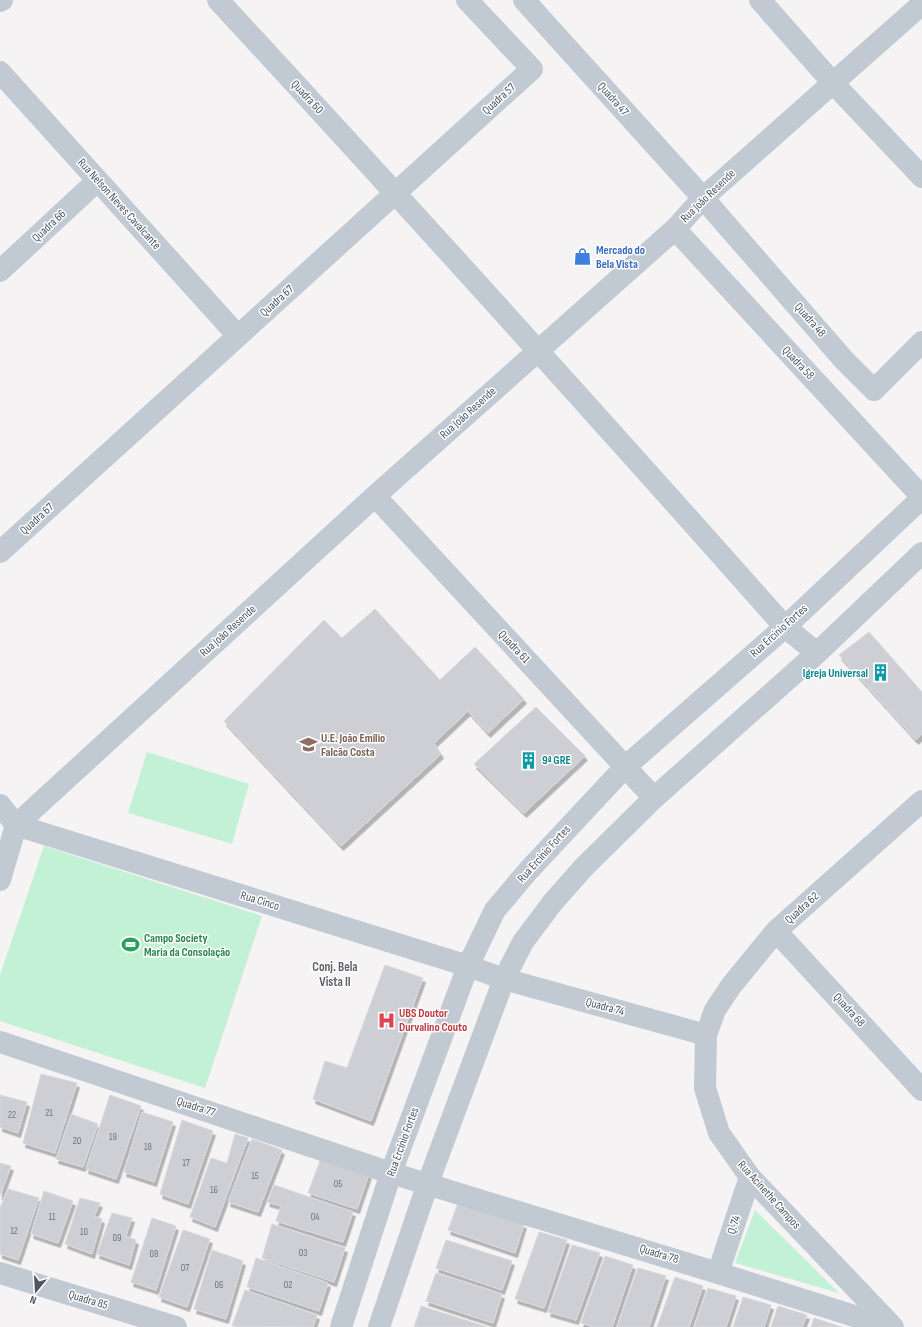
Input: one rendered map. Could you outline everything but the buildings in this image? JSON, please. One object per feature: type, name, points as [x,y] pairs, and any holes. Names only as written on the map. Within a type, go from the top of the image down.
[{"type":"street","name":"Quadra 60","points":[[218,0],[396,193]]},
{"type":"street","name":"Quadra 57","points":[[396,193],[532,69],[467,0]]},
{"type":"street","name":"Quadra 47","points":[[524,0],[703,198]]},
{"type":"street","points":[[760,0],[833,83],[922,177]]},
{"type":"street","name":"Rua João Resende","points":[[16,825],[375,496],[675,229],[703,198],[922,4]]},
{"type":"street","name":"Rua Nelson Neves Cavalcante","points":[[0,72],[238,336]]},
{"type":"street","name":"Quadra 66","points":[[0,271],[97,181]]},
{"type":"street","name":"Quadra 67","points":[[0,552],[396,193]]},
{"type":"street","points":[[396,193],[785,626],[817,653]]},
{"type":"street","name":"Quadra 48","points":[[703,198],[844,360],[874,390],[922,342]]},
{"type":"street","name":"Quadra 58","points":[[675,229],[922,497]]},
{"type":"street","name":"Quadra 61","points":[[375,496],[654,798]]},
{"type":"street","name":"Rua Ercínio Fortes","points":[[341,1327],[391,1173],[468,966],[496,910],[528,871],[625,767],[785,626],[922,497]]},
{"type":"street","points":[[380,1327],[428,1183],[504,979],[523,942],[553,902],[584,868],[654,798],[817,653],[922,553]]},
{"type":"street","name":"Quadra 62","points":[[706,1035],[715,1010],[731,986],[776,931],[922,801]]},
{"type":"street","points":[[0,805],[16,825],[0,880]]},
{"type":"street","name":"Rua Cinco","points":[[16,825],[468,966],[504,979]]},
{"type":"street","name":"Quadra 68","points":[[776,931],[922,1090]]},
{"type":"street","name":"Quadra 74","points":[[504,979],[706,1035]]},
{"type":"street","name":"Rua Acinethe Campos","points":[[706,1035],[705,1088],[719,1133],[750,1177],[893,1327]]},
{"type":"street","name":"Quadra 77","points":[[0,1042],[391,1173],[428,1183]]},
{"type":"street","name":"Q. 74","points":[[718,1273],[750,1177]]},
{"type":"street","name":"Quadra 78","points":[[428,1183],[889,1327]]},
{"type":"street","name":"Quadra 85","points":[[0,1274],[176,1327]]},
{"type":"green space","points":[[147,752],[249,784],[232,844],[128,813]]},
{"type":"green space","name":"Campo Society Maria da Consolação","points":[[44,846],[262,916],[205,1088],[0,1021],[0,975]]},
{"type":"green space","points":[[755,1210],[839,1293],[735,1263]]},
{"type":"place","name":"Mercado do Bela Vista","points":[[583,257]]},
{"type":"place","name":"Igreja Universal","points":[[881,673]]},
{"type":"place","name":"U.E. João Emílio Falcão Costa","points":[[308,745]]},
{"type":"place","name":"9ª GRE","points":[[529,760]]},
{"type":"place","name":"Campo Society Maria da Consolação","points":[[131,945]]},
{"type":"place","name":"UBS Doutor Durvalino Couto","points":[[386,1020]]},
{"type":"district","name":"Conj. Bela Vista II","points":[[335,974]]}]
